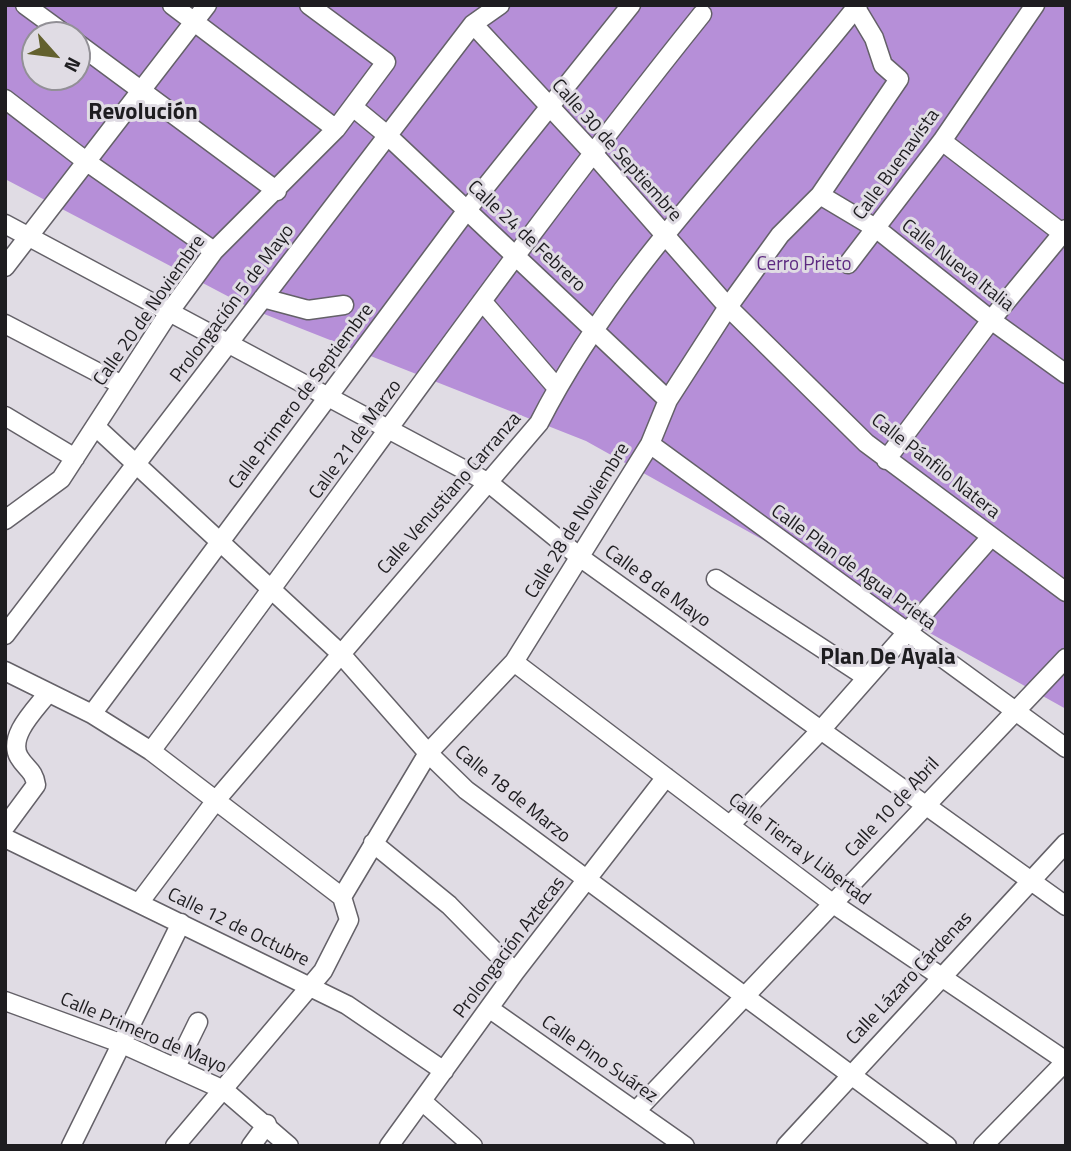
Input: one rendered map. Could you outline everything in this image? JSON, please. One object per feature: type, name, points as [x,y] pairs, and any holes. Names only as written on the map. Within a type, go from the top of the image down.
[{"type":"street","points":[[25,5],[47,21]]},
{"type":"street","points":[[172,5],[336,129]]},
{"type":"street","points":[[5,267],[206,5]]},
{"type":"street","name":"Calle 20 de Noviembre","points":[[5,520],[61,479],[170,311],[214,251],[277,191],[336,129],[386,62],[309,5]]},
{"type":"street","name":"Prolongación 5 de Mayo","points":[[5,635],[473,24],[500,5]]},
{"type":"street","name":"Calle Primero de Septiembre","points":[[92,714],[467,210],[631,5]]},
{"type":"street","name":"Calle Buenavista","points":[[848,264],[942,141],[1035,5]]},
{"type":"street","name":"Calle 28 de Noviembre","points":[[342,897],[428,754],[514,662],[650,444],[668,400],[728,307],[780,235],[820,195],[900,79],[883,65],[874,38],[857,6]]},
{"type":"street","name":"Calle Venustiano Carranza","points":[[139,903],[217,799],[539,424],[557,388],[594,330],[666,236],[857,6]]},
{"type":"street","name":"Calle 21 de Marzo","points":[[151,751],[272,591],[592,152],[702,14]]},
{"type":"street","name":"Calle 30 de Septiembre","points":[[473,24],[592,152],[728,307]]},
{"type":"street","points":[[91,54],[277,191]]},
{"type":"street","points":[[5,99],[87,162],[214,251]]},
{"type":"street","name":"Calle 24 de Febrero","points":[[353,107],[387,135],[668,400]]},
{"type":"street","points":[[886,460],[991,320],[1064,231],[942,141]]},
{"type":"street","name":"Calle Nueva Italia","points":[[820,195],[877,229],[991,320],[1066,374]]},
{"type":"street","name":"Calle 8 de Mayo","points":[[5,224],[489,483],[580,558],[1066,906]]},
{"type":"street","points":[[263,298],[309,310],[344,305]]},
{"type":"street","points":[[482,301],[557,388]]},
{"type":"street","name":"Calle Pánfilo Natera","points":[[728,307],[886,460],[1066,592]]},
{"type":"street","points":[[5,324],[122,384]]},
{"type":"street","points":[[5,416],[75,458]]},
{"type":"street","name":"Calle 18 de Marzo","points":[[96,427],[340,653],[428,754],[512,827],[746,995],[947,1146]]},
{"type":"street","name":"Calle Plan de Agua Prieta","points":[[650,444],[1066,748]]},
{"type":"street","points":[[730,825],[820,731],[904,632],[991,537]]},
{"type":"street","points":[[716,579],[866,677]]},
{"type":"street","name":"Calle 10 de Abril","points":[[636,1111],[1066,658]]},
{"type":"street","name":"Calle Tierra y Libertad","points":[[514,662],[832,903],[1066,1061]]},
{"type":"street","points":[[5,671],[92,714],[151,751],[342,897],[349,920],[339,946],[310,986],[175,1146]]},
{"type":"street","points":[[5,827],[36,785],[34,773],[18,756],[16,743],[20,730],[48,694]]},
{"type":"street","name":"Prolongación Aztecas","points":[[389,1146],[515,972],[666,777]]},
{"type":"street","name":"Calle 12 de Octubre","points":[[5,838],[347,1005],[444,1071]]},
{"type":"street","points":[[373,842],[449,905],[515,972]]},
{"type":"street","name":"Calle Lázaro Cárdenas","points":[[786,1146],[941,975],[1066,843]]},
{"type":"street","points":[[71,1146],[181,923]]},
{"type":"street","name":"Calle Primero de Mayo","points":[[5,1001],[120,1043],[224,1090],[267,1124],[289,1146]]},
{"type":"street","name":"Calle Pino Suárez","points":[[490,1009],[682,1145]]},
{"type":"street","points":[[176,1067],[198,1022]]},
{"type":"street","points":[[983,1146],[1066,1061]]},
{"type":"street","points":[[422,1101],[472,1146]]},
{"type":"street","points":[[251,1146],[267,1124]]},
{"type":"green space","name":"Cerro Prieto","points":[[5,5],[1066,5],[1066,709],[586,441],[254,310],[5,179]]},
{"type":"district","name":"Revolución","points":[[143,113]]},
{"type":"district","name":"Plan De Ayala","points":[[888,658]]}]
